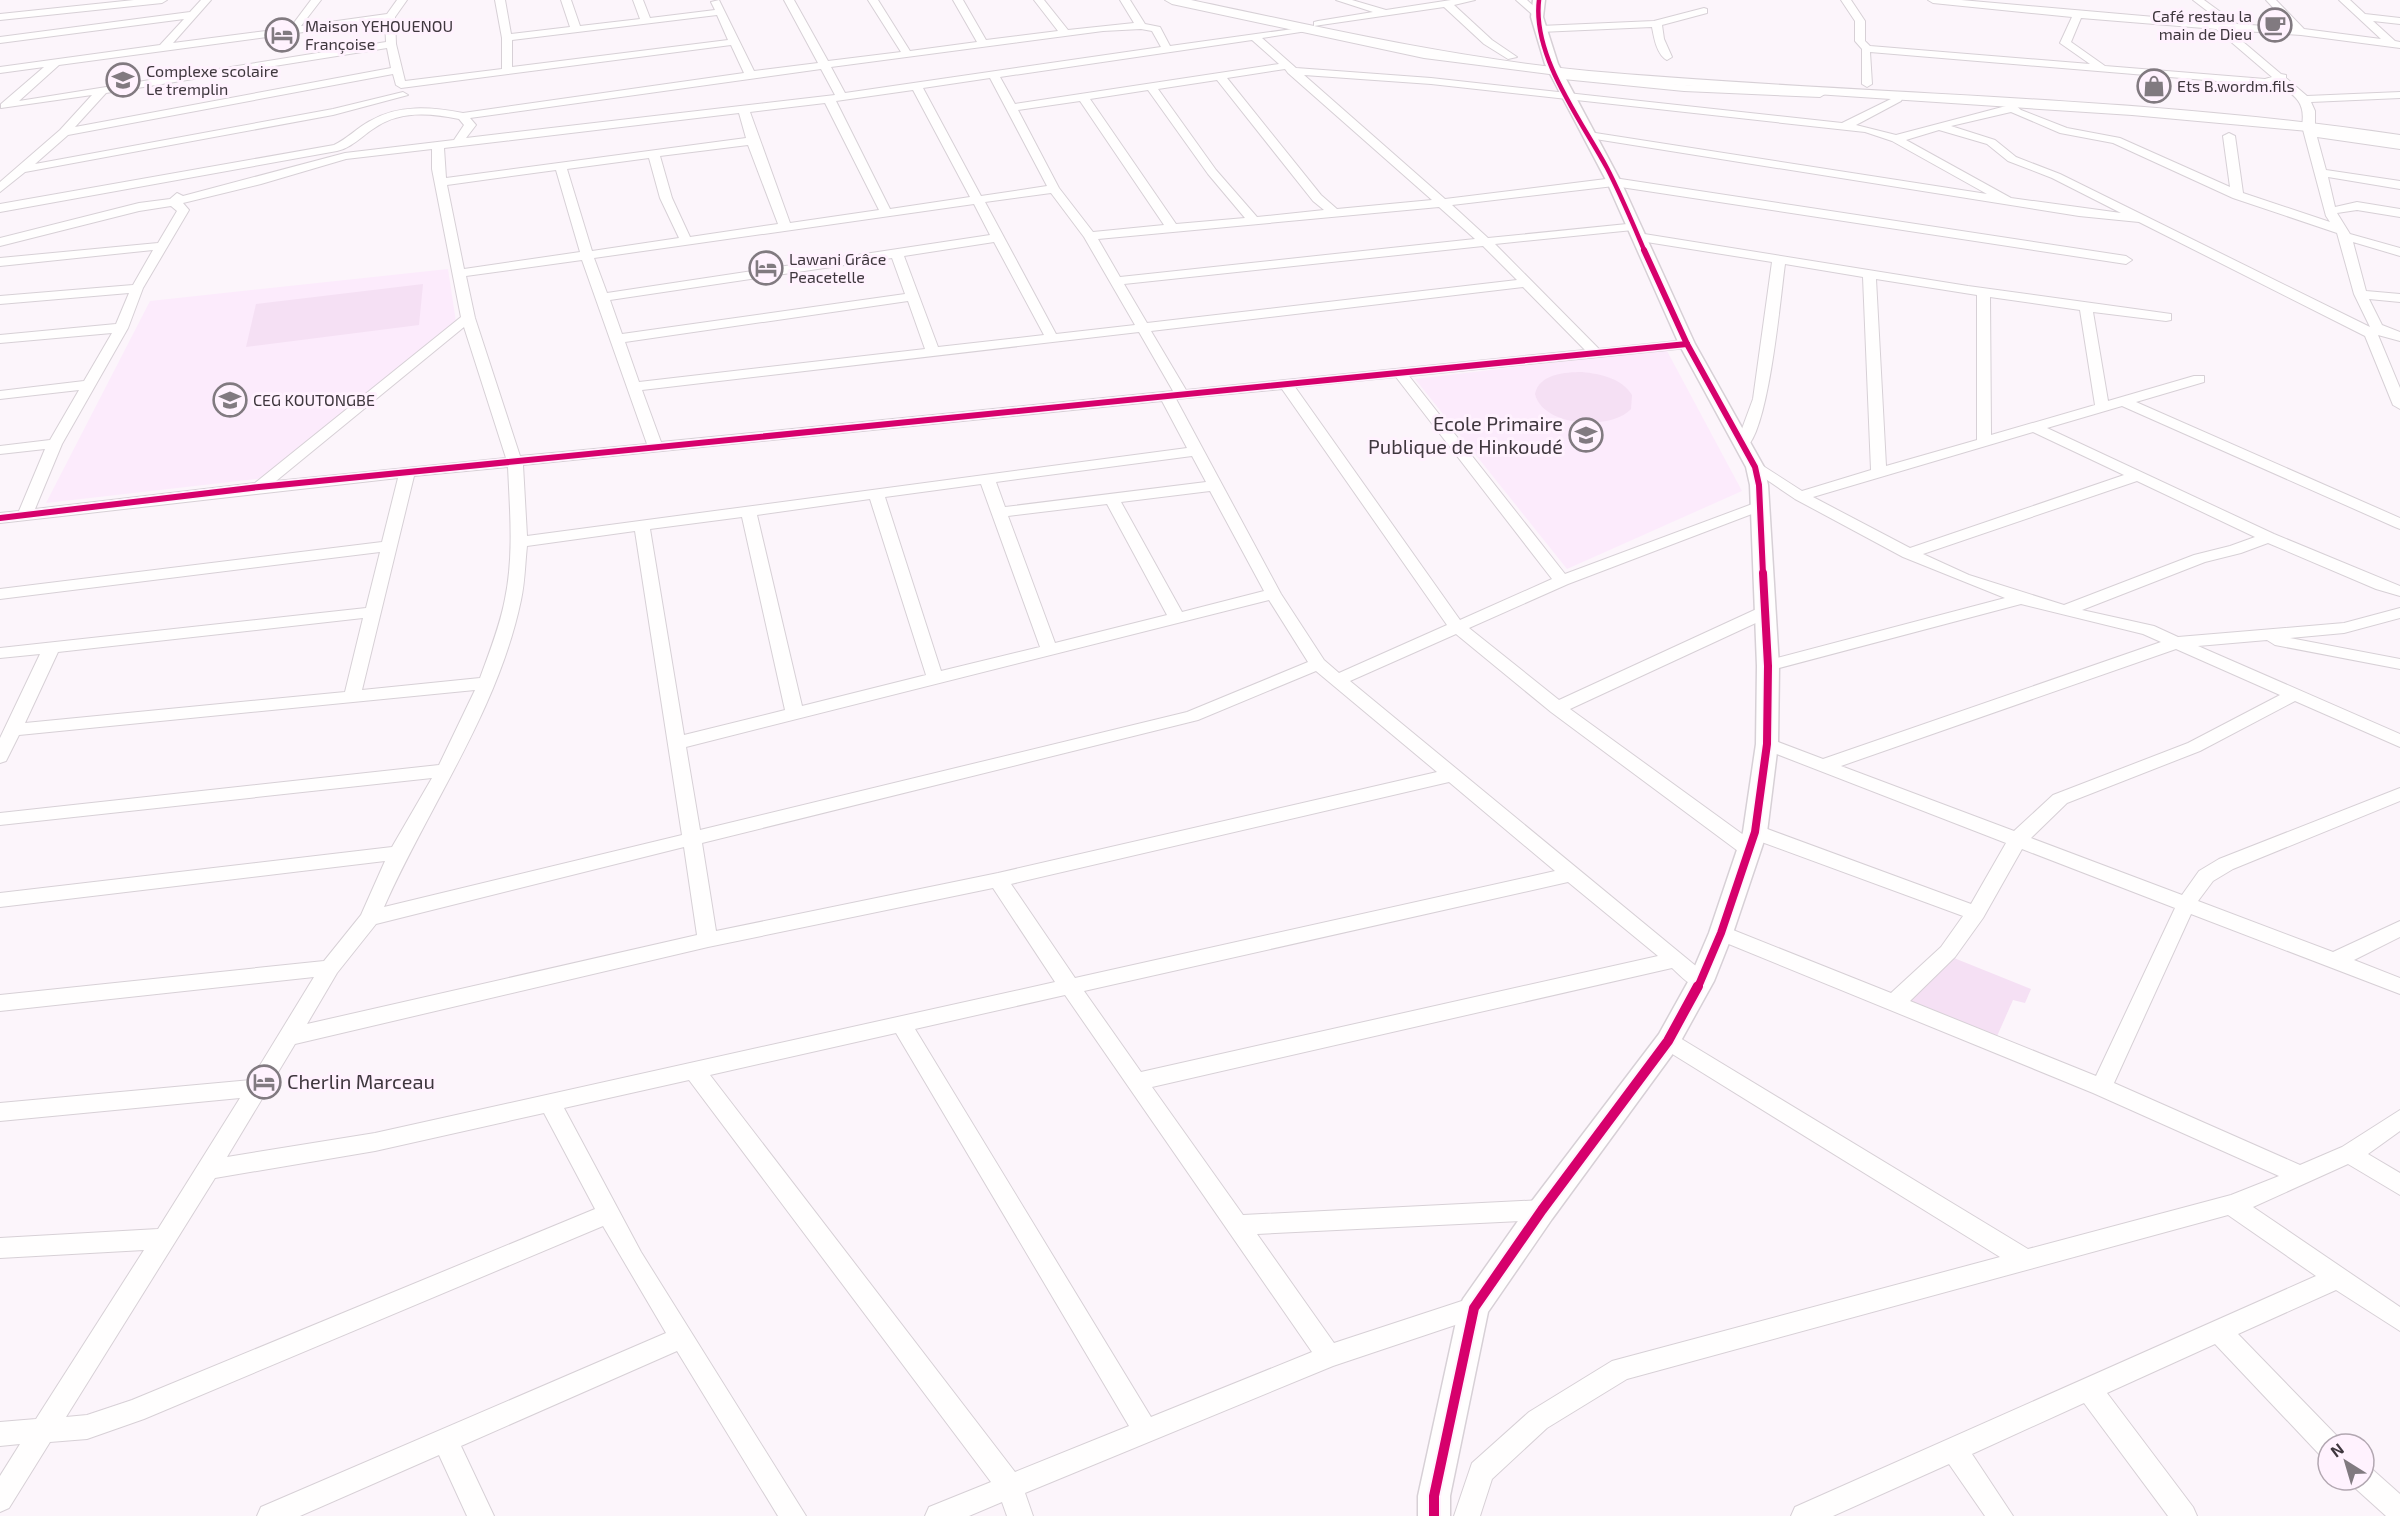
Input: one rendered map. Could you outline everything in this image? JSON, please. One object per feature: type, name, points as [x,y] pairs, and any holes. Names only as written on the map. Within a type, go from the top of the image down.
[{"type":"main road","points":[[1172,0],[1406,43],[1512,57],[1555,70],[1867,84],[2223,110],[2400,140]]},
{"type":"main road","points":[[1207,0],[1424,54],[1555,70],[2400,131]]},
{"type":"street","points":[[0,17],[162,0]]},
{"type":"street","points":[[164,48],[206,0]]},
{"type":"street","points":[[293,30],[316,0]]},
{"type":"street","points":[[402,0],[390,16],[391,44],[406,110]]},
{"type":"street","points":[[500,0],[507,38],[507,70]]},
{"type":"street","points":[[566,0],[576,30]]},
{"type":"street","points":[[638,0],[646,21]]},
{"type":"street","points":[[716,0],[750,75]]},
{"type":"street","points":[[789,0],[842,97]]},
{"type":"street","points":[[873,0],[907,54]]},
{"type":"street","points":[[958,0],[983,44]]},
{"type":"street","points":[[1039,0],[1065,33]]},
{"type":"street","points":[[1125,0],[1141,26]]},
{"type":"street","points":[[1341,0],[1389,15]]},
{"type":"street","points":[[0,208],[207,172],[341,152],[372,152],[504,138],[829,99],[1254,36],[1470,0]]},
{"type":"street","points":[[1846,0],[1860,21],[1860,41],[1867,49],[1965,56],[2066,68],[2103,68],[2265,82],[2293,90]]},
{"type":"street","points":[[1933,0],[2018,5],[2078,15],[2301,32],[2396,44]]},
{"type":"street","points":[[2198,0],[2236,28]]},
{"type":"street","points":[[2271,0],[2301,32]]},
{"type":"street","points":[[2344,0],[2396,44]]},
{"type":"street","points":[[1448,4],[1488,42],[1512,57]]},
{"type":"street","points":[[1434,1516],[1434,1496],[1474,1308],[1542,1210],[1668,1041],[1701,981],[1721,933],[1752,840],[1767,744],[1768,666],[1767,611],[1755,467],[1687,344],[1614,182],[1566,98],[1534,10],[1657,24],[1662,20],[1704,11]]},
{"type":"street","points":[[507,38],[720,12]]},
{"type":"street","points":[[0,40],[192,15]]},
{"type":"street","points":[[2078,15],[2065,43],[2103,68]]},
{"type":"street","points":[[0,70],[390,16]]},
{"type":"street","points":[[2363,17],[2400,21]]},
{"type":"street","points":[[1657,24],[1659,39],[1667,57]]},
{"type":"street","points":[[467,121],[750,75],[1065,33],[1141,26],[1156,29],[1167,49]]},
{"type":"street","points":[[2220,27],[2282,76],[2304,99],[2310,111],[2310,126],[2331,211],[2343,234],[2360,294],[2400,405]]},
{"type":"street","points":[[1254,36],[1486,242],[1596,353]]},
{"type":"street","points":[[24,169],[333,112],[402,90],[507,70],[734,42]]},
{"type":"street","points":[[3,108],[391,44]]},
{"type":"street","points":[[1867,49],[1865,53],[1867,84]]},
{"type":"street","points":[[3,108],[55,62]]},
{"type":"street","points":[[1012,108],[1220,76],[1290,68],[1845,126],[1879,132],[1949,167],[2007,200]]},
{"type":"street","points":[[64,132],[397,70]]},
{"type":"street","points":[[1555,70],[1676,88],[1897,99],[1845,126]]},
{"type":"street","points":[[994,75],[1054,189],[1090,236],[1182,395]]},
{"type":"street","points":[[1220,76],[1317,198],[1334,212]]},
{"type":"street","points":[[2265,82],[2282,76]]},
{"type":"street","points":[[916,86],[1052,338]]},
{"type":"street","points":[[1150,87],[1212,172],[1254,220]]},
{"type":"street","points":[[0,188],[64,132],[102,91]]},
{"type":"street","points":[[2304,99],[2400,95]]},
{"type":"street","points":[[1082,96],[1173,229]]},
{"type":"street","points":[[829,99],[886,213]]},
{"type":"street","points":[[1896,139],[2010,104],[2064,130],[2116,140],[2237,195],[2343,234],[2400,252]]},
{"type":"street","points":[[0,242],[139,207],[174,202],[257,182],[341,152],[381,119],[406,110],[430,110],[467,121],[504,138]]},
{"type":"street","points":[[744,111],[751,141],[763,164],[785,227]]},
{"type":"street","points":[[458,142],[467,121]]},
{"type":"street","points":[[2310,126],[2400,146]]},
{"type":"street","points":[[1941,127],[1991,142],[2012,159],[2056,176],[2374,331],[2400,337]]},
{"type":"street","points":[[365,130],[372,152]]},
{"type":"street","points":[[1589,135],[2141,219]]},
{"type":"street","points":[[2229,136],[2237,195]]},
{"type":"street","points":[[441,182],[751,141]]},
{"type":"street","points":[[0,1499],[208,1170],[330,968],[369,918],[398,853],[445,770],[487,683],[513,601],[519,542],[515,463],[468,318],[441,182],[438,145]]},
{"type":"street","points":[[654,154],[666,198],[686,242]]},
{"type":"street","points":[[560,165],[588,256],[656,448]]},
{"type":"street","points":[[1909,185],[1949,167]]},
{"type":"street","points":[[174,202],[207,172]]},
{"type":"street","points":[[2322,173],[2400,185]]},
{"type":"street","points":[[1090,236],[1441,203],[1614,182],[2126,260]]},
{"type":"street","points":[[460,273],[1054,189]]},
{"type":"street","points":[[25,515],[56,444],[121,328],[136,288],[183,210],[174,202]]},
{"type":"street","points":[[2331,211],[2357,206],[2400,213]]},
{"type":"street","points":[[1116,281],[1486,242],[1635,232],[1983,294],[2166,318]]},
{"type":"street","points":[[604,297],[897,255],[998,238]]},
{"type":"street","points":[[0,262],[160,246]]},
{"type":"street","points":[[897,255],[933,352]]},
{"type":"street","points":[[1743,445],[1760,399],[1779,258]]},
{"type":"street","points":[[1869,275],[1879,472]]},
{"type":"street","points":[[634,387],[1526,283]]},
{"type":"street","points":[[0,300],[136,288]]},
{"type":"street","points":[[1983,294],[1984,442]]},
{"type":"street","points":[[2360,294],[2400,298]]},
{"type":"street","points":[[618,339],[911,297]]},
{"type":"street","points":[[2086,308],[2102,407]]},
{"type":"street","points":[[259,487],[468,318]]},
{"type":"street","points":[[0,339],[121,328]]},
{"type":"street","points":[[0,518],[259,487],[1687,344]]},
{"type":"street","points":[[1400,373],[1562,581]]},
{"type":"street","points":[[1800,496],[2199,379]]},
{"type":"street","points":[[1286,384],[1457,627],[1557,708],[1752,840],[1976,913]]},
{"type":"street","points":[[0,394],[89,386]]},
{"type":"street","points":[[1167,396],[1194,451],[1273,594],[1318,664],[1701,981]]},
{"type":"street","points":[[2123,401],[2400,524]]},
{"type":"street","points":[[2033,427],[2268,537],[2382,586],[2400,591]]},
{"type":"street","points":[[0,450],[56,444]]},
{"type":"street","points":[[519,542],[1194,451]]},
{"type":"street","points":[[1755,467],[1800,496],[1909,554],[1963,578],[2022,599],[2148,630],[2400,741]]},
{"type":"street","points":[[352,696],[387,546],[407,473]]},
{"type":"street","points":[[1909,554],[2137,476]]},
{"type":"street","points":[[987,479],[1048,650]]},
{"type":"street","points":[[999,512],[1214,486]]},
{"type":"street","points":[[876,494],[935,678]]},
{"type":"street","points":[[1112,499],[1177,618]]},
{"type":"street","points":[[1338,680],[1562,581],[1760,506]]},
{"type":"street","points":[[748,511],[795,714]]},
{"type":"street","points":[[642,525],[708,940]]},
{"type":"street","points":[[2067,610],[2200,558],[2235,550],[2268,537]]},
{"type":"street","points":[[0,594],[387,546]]},
{"type":"street","points":[[677,743],[1273,594]]},
{"type":"street","points":[[1768,666],[2022,599]]},
{"type":"street","points":[[1557,708],[1767,611]]},
{"type":"street","points":[[0,652],[372,612]]},
{"type":"street","points":[[1824,765],[2178,642],[2344,628],[2400,613]]},
{"type":"street","points":[[2249,635],[2400,664]]},
{"type":"street","points":[[0,757],[52,647]]},
{"type":"street","points":[[369,918],[1192,716],[1318,664]]},
{"type":"street","points":[[13,730],[487,683]]},
{"type":"street","points":[[1894,1003],[1941,960],[1976,913],[2017,840],[2065,796],[2194,747],[2295,694]]},
{"type":"street","points":[[1767,744],[2400,986]]},
{"type":"street","points":[[0,819],[445,770]]},
{"type":"street","points":[[288,1037],[708,940],[998,880],[1452,775]]},
{"type":"street","points":[[2101,1087],[2186,904],[2206,876],[2226,864],[2400,794]]},
{"type":"street","points":[[0,900],[398,853]]},
{"type":"street","points":[[208,1170],[375,1142],[549,1101],[902,1025],[1572,874]]},
{"type":"street","points":[[998,880],[1068,986],[1239,1225],[1329,1356]]},
{"type":"street","points":[[2334,961],[2400,928]]},
{"type":"street","points":[[1721,933],[2101,1087],[2302,1176]]},
{"type":"street","points":[[1135,1082],[1676,960]]},
{"type":"street","points":[[0,1003],[330,968]]},
{"type":"street","points":[[902,1025],[1146,1431]]},
{"type":"street","points":[[1668,1041],[2025,1260]]},
{"type":"street","points":[[693,1069],[1010,1486],[1020,1516]]},
{"type":"street","points":[[0,1112],[257,1088]]},
{"type":"street","points":[[549,1101],[680,1338],[793,1516]]},
{"type":"street","points":[[1467,1516],[1481,1472],[1504,1450],[1538,1420],[1621,1369],[2230,1206],[2302,1176],[2329,1161],[2350,1154],[2400,1119]]},
{"type":"street","points":[[2350,1154],[2400,1185]]},
{"type":"street","points":[[2230,1206],[2335,1279],[2400,1320]]},
{"type":"street","points":[[1239,1225],[1542,1210]]},
{"type":"street","points":[[0,1434],[87,1427],[135,1411],[609,1213]]},
{"type":"street","points":[[0,1248],[164,1239]]},
{"type":"street","points":[[1804,1516],[2335,1279]]},
{"type":"street","points":[[938,1516],[1329,1356],[1474,1308]]},
{"type":"street","points":[[2219,1331],[2316,1432]]},
{"type":"street","points":[[270,1516],[680,1338]]},
{"type":"street","points":[[2089,1389],[2184,1516]]},
{"type":"street","points":[[445,1440],[481,1516]]},
{"type":"street","points":[[1954,1449],[2000,1516]]},
{"type":"street","points":[[2376,1490],[2400,1511]]},
{"type":"shaded area","name":"CEG KOUTONGBE","points":[[448,269],[456,322],[264,478],[46,503],[150,301]]},
{"type":"shaded area","points":[[423,284],[419,325],[246,347],[256,304]]},
{"type":"shaded area","name":"Ecole Primaire Publique de Hinkoudé","points":[[1666,349],[1742,491],[1567,569],[1415,379]]},
{"type":"shaded area","points":[[1582,372],[1603,376],[1622,385],[1632,395],[1631,409],[1609,421],[1594,423],[1564,419],[1541,405],[1535,394],[1542,382],[1561,374]]},
{"type":"shaded area","points":[[1949,956],[2031,989],[2025,1003],[2013,1000],[1994,1043],[1901,997]]},
{"type":"cycle path","points":[[1434,1516],[1434,1496],[1474,1308],[1542,1210],[1668,1041],[1701,981],[1721,933],[1755,832],[1767,744],[1768,666],[1759,485],[1755,467],[1687,344],[1614,182],[1551,64],[1537,17],[1539,0]]},
{"type":"cycle path","points":[[0,518],[259,487],[1687,344]]},
{"type":"place","name":"Café restau la main de Dieu","points":[[2275,25]]},
{"type":"place","name":"Maison YEHOUENOU Françoise","points":[[282,35]]},
{"type":"place","name":"Complexe scolaire Le tremplin","points":[[123,80]]},
{"type":"place","name":"Ets B.wordm.fils","points":[[2154,86]]},
{"type":"place","name":"Lawani Grâce Peacetelle","points":[[766,268]]},
{"type":"place","name":"CEG KOUTONGBE","points":[[230,400]]},
{"type":"place","name":"Ecole Primaire Publique de Hinkoudé","points":[[1586,435]]},
{"type":"place","name":"Cherlin Marceau","points":[[264,1082]]}]
